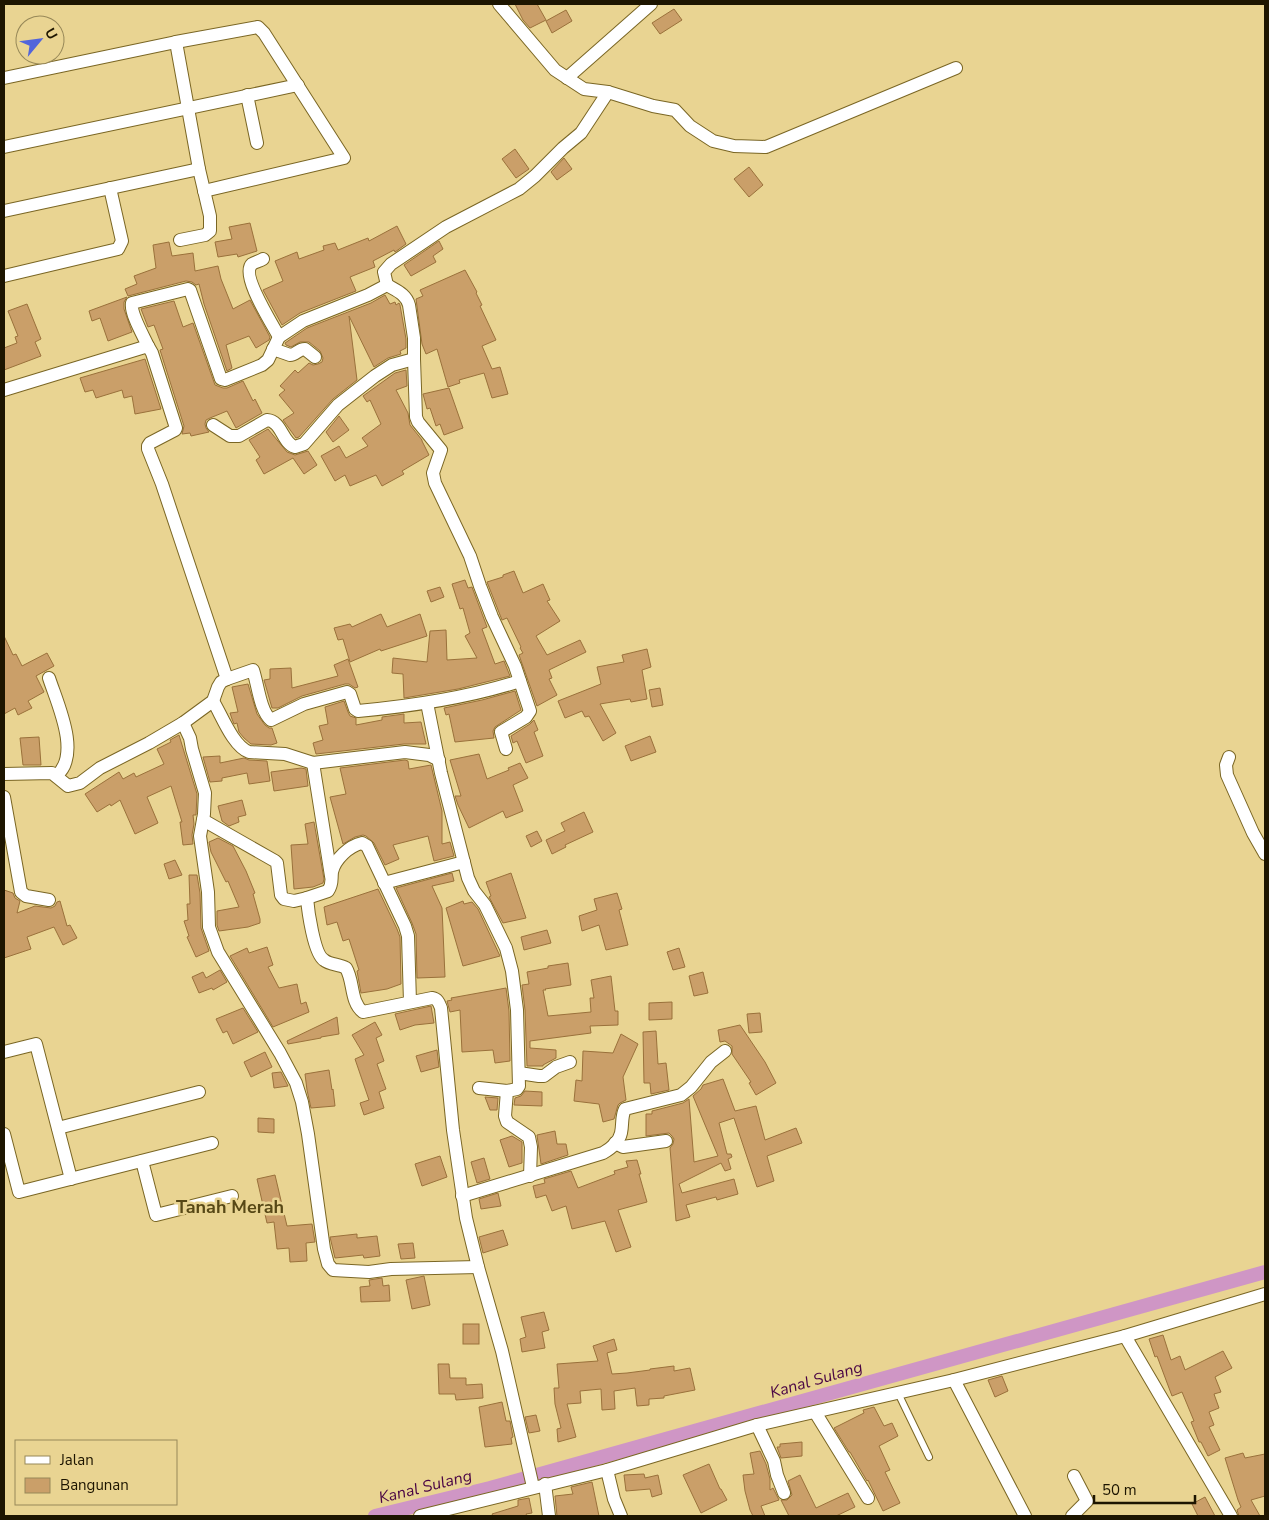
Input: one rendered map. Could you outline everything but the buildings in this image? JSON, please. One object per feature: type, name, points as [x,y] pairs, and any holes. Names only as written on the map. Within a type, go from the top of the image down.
[{"type":"street","points":[[499,4],[555,70],[584,89],[608,92],[653,106],[675,110],[690,126],[713,141],[734,146],[766,147],[956,68]]},
{"type":"street","points":[[567,78],[651,4]]},
{"type":"street","points":[[4,78],[258,27],[264,33],[344,158],[204,190]]},
{"type":"street","points":[[176,42],[199,169],[210,216],[210,231],[205,235],[180,240]]},
{"type":"street","points":[[4,147],[298,85]]},
{"type":"street","points":[[506,749],[501,732],[529,715],[530,711],[515,666],[492,617],[470,556],[435,483],[433,473],[440,450],[418,422],[416,416],[414,338],[408,300],[404,295],[387,285],[384,272],[391,264],[446,228],[519,189],[581,134],[608,92]]},
{"type":"street","points":[[247,95],[257,143]]},
{"type":"street","points":[[4,211],[199,169]]},
{"type":"street","points":[[4,276],[118,249],[122,242],[110,188]]},
{"type":"street","points":[[263,260],[252,264],[249,270],[251,284],[279,337]]},
{"type":"street","points":[[227,679],[162,484],[148,449],[150,443],[168,435],[176,428],[152,353],[135,316],[132,304],[190,290],[218,374],[222,380],[262,365],[268,360],[279,337],[309,318],[368,295],[387,285]]},
{"type":"street","points":[[4,390],[148,346]]},
{"type":"street","points":[[273,350],[292,355],[300,349],[305,349],[315,358]]},
{"type":"street","points":[[213,425],[230,436],[238,436],[267,420],[272,420],[277,424],[290,445],[295,447],[304,444],[338,405],[375,376],[392,365],[414,359]]},
{"type":"street","points":[[4,774],[49,773],[68,786],[75,785],[100,768],[184,723],[214,701],[221,682],[252,670],[257,682],[264,712],[271,720],[304,704],[346,692],[350,694],[355,709],[358,711],[406,707],[489,691],[520,681]]},
{"type":"street","points":[[49,678],[67,733],[68,750],[63,768],[56,776]]},
{"type":"street","points":[[214,701],[237,744],[249,752],[285,754],[313,763],[404,752],[429,756],[439,760]]},
{"type":"street","points":[[427,703],[441,773],[471,885],[485,905],[506,948],[512,971],[516,1010],[518,1088],[507,1091],[479,1088]]},
{"type":"street","points":[[184,723],[190,738],[204,793],[203,820],[200,836],[208,892],[209,926],[218,952],[280,1053],[296,1083],[308,1134],[324,1249],[331,1268],[337,1271],[369,1272],[391,1269],[478,1267]]},
{"type":"street","points":[[1229,757],[1226,765],[1227,775],[1253,833],[1265,854]]},
{"type":"street","points":[[313,763],[332,877]]},
{"type":"street","points":[[4,797],[21,892],[26,896],[49,900]]},
{"type":"street","points":[[203,820],[275,860],[281,895],[284,899],[294,901],[328,891],[332,885],[332,871],[339,859],[353,846],[362,843],[367,846],[408,936],[410,1002]]},
{"type":"street","points":[[384,883],[464,862]]},
{"type":"street","points":[[307,898],[313,933],[320,956],[325,962],[342,965],[346,968],[355,1000],[360,1010],[366,1012],[410,1002],[436,999],[442,1008],[453,1130],[462,1196],[478,1267],[502,1351],[528,1466],[550,1516]]},
{"type":"street","points":[[4,1052],[36,1044],[71,1179]]},
{"type":"street","points":[[462,1196],[595,1157],[615,1143],[621,1133],[622,1114],[625,1109],[681,1095],[691,1087],[711,1062],[725,1051]]},
{"type":"street","points":[[518,1073],[544,1076],[570,1062]]},
{"type":"street","points":[[507,1091],[507,1122],[527,1135],[530,1140],[530,1176]]},
{"type":"street","points":[[58,1128],[199,1092]]},
{"type":"street","points":[[4,1134],[19,1192],[212,1143]]},
{"type":"street","points":[[615,1143],[623,1147],[666,1141]]},
{"type":"street","points":[[142,1161],[156,1215],[232,1196]]},
{"type":"street","points":[[420,1516],[537,1484],[607,1470],[757,1425],[954,1380],[1125,1336],[1265,1294]]},
{"type":"street","points":[[1125,1336],[1231,1516]]},
{"type":"street","points":[[954,1380],[1025,1516]]},
{"type":"street","points":[[815,1412],[868,1498]]},
{"type":"street","points":[[757,1425],[774,1460],[777,1476],[784,1493]]},
{"type":"street","points":[[607,1470],[614,1499],[621,1516]]},
{"type":"street","points":[[1072,1516],[1087,1501],[1074,1476]]},
{"type":"lane","points":[[898,1392],[929,1457]]},
{"type":"waterway","name":"Kanal Sulang","points":[[375,1516],[490,1488],[1265,1272]]},
{"type":"district","name":"Tanah Merah","points":[[230,1207]]}]
